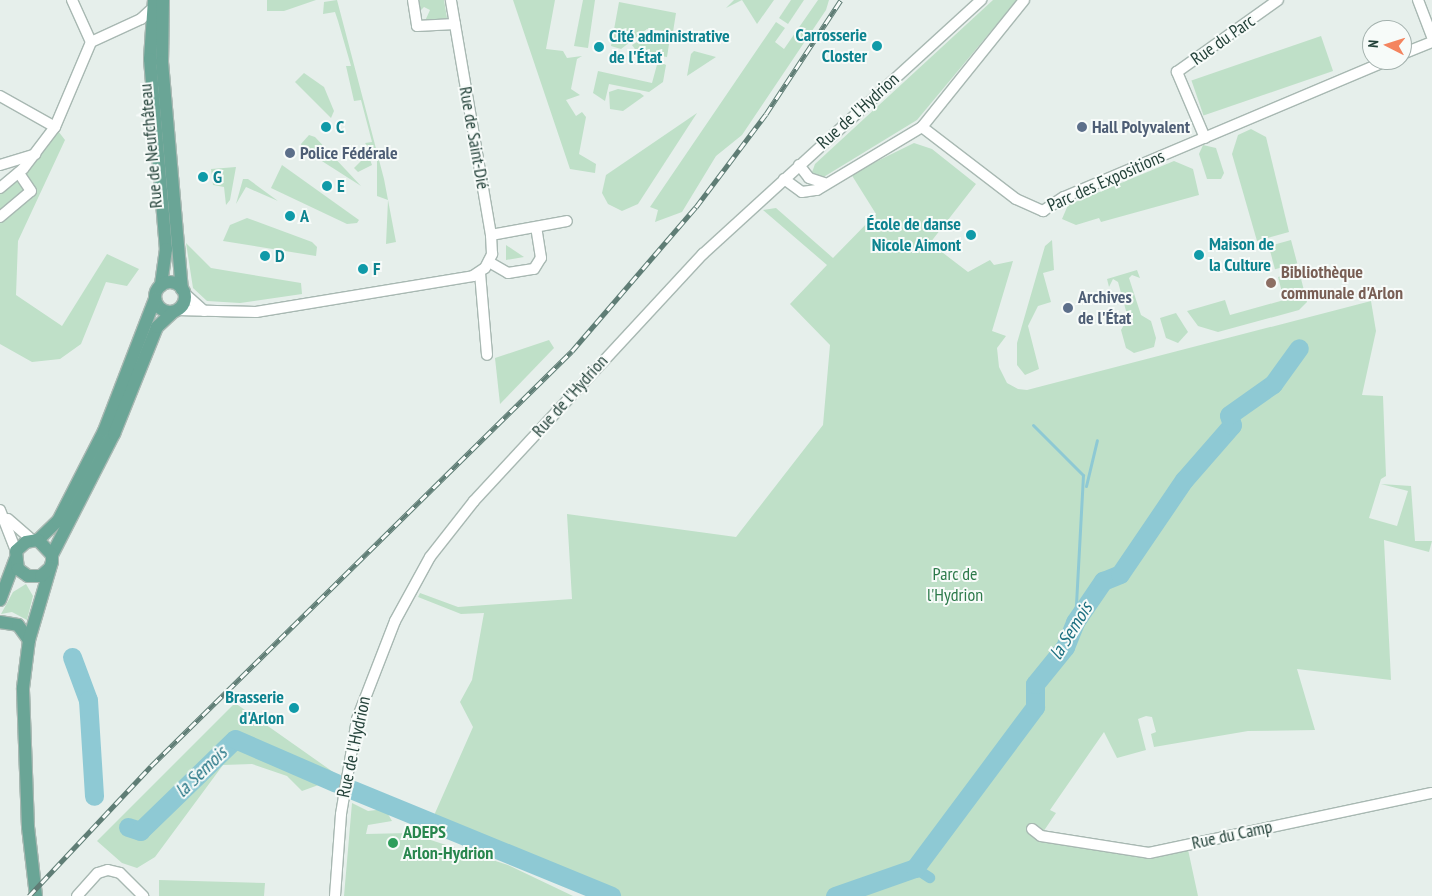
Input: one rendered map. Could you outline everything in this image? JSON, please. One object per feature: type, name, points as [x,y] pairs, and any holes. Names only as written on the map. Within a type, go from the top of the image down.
[{"type":"main road","name":"Rue de Neufchâteau","points":[[155,17],[166,249],[161,286]]},
{"type":"main road","name":"Rue de Neufchâteau","points":[[155,17],[183,291]]},
{"type":"main road","points":[[2,597],[16,556],[58,521],[104,431],[161,286],[174,283],[183,291],[184,303],[157,327],[114,434],[51,562],[28,640],[22,724],[36,896]]},
{"type":"main road","points":[[155,299],[161,309],[175,311]]},
{"type":"main road","points":[[35,540],[51,562]]},
{"type":"main road","points":[[16,556],[29,577],[37,606]]},
{"type":"main road","points":[[2,597],[51,562]]},
{"type":"main road","points":[[0,622],[18,625],[28,640]]},
{"type":"street","points":[[72,0],[91,42]]},
{"type":"street","points":[[413,0],[417,26],[455,24]]},
{"type":"street","name":"Rue de Saint-Dié","points":[[451,0],[491,235],[489,262]]},
{"type":"street","name":"Rue de l'Hydrion","points":[[335,896],[340,814],[357,718],[371,674],[414,581],[474,501],[608,354],[703,254],[981,0]]},
{"type":"street","points":[[784,179],[802,192],[817,190],[824,183],[922,127],[1024,0]]},
{"type":"street","name":"Rue du Parc","points":[[1204,138],[1177,72],[1278,0]]},
{"type":"street","points":[[1418,0],[1432,37]]},
{"type":"street","points":[[134,23],[155,17]]},
{"type":"street","points":[[0,188],[19,173],[54,128],[91,42],[134,23],[155,17]]},
{"type":"street","points":[[1412,50],[1432,42]]},
{"type":"street","name":"Parc des Expositions","points":[[922,127],[1016,199],[1042,211],[1064,197],[1364,70]]},
{"type":"street","points":[[0,96],[54,128]]},
{"type":"street","points":[[0,165],[35,154]]},
{"type":"street","points":[[799,166],[809,178],[824,183]]},
{"type":"street","points":[[0,217],[31,191],[19,173]]},
{"type":"street","points":[[491,235],[567,221]]},
{"type":"street","points":[[175,311],[256,312],[480,273],[489,262],[508,274],[534,269],[541,258],[536,227]]},
{"type":"street","points":[[480,273],[487,355]]},
{"type":"street","points":[[183,291],[204,312]]},
{"type":"street","points":[[0,510],[35,540]]},
{"type":"street","points":[[0,510],[16,556]]},
{"type":"street","name":"Rue du Camp","points":[[1032,830],[1041,836],[1149,853],[1432,792]]},
{"type":"street","points":[[77,896],[98,873],[108,870],[120,873],[143,896]]},
{"type":"green space","points":[[267,0],[316,0],[284,11],[267,11]]},
{"type":"green space","points":[[337,0],[388,200],[377,196],[377,159],[365,143],[372,142],[361,100],[354,101],[346,66],[351,66],[335,12],[323,14],[324,2]]},
{"type":"green space","points":[[416,0],[444,0],[447,18],[425,21],[430,10],[424,7],[418,13]]},
{"type":"green space","points":[[513,0],[555,0],[546,49],[563,51],[567,58],[582,56],[577,59],[571,89],[580,95],[566,100],[576,116],[582,112],[586,117],[579,154],[596,164],[595,173],[570,169]]},
{"type":"green space","points":[[583,0],[595,0],[588,48],[574,46]]},
{"type":"green space","points":[[734,0],[742,0],[726,8]]},
{"type":"green space","points":[[742,0],[774,0],[757,24]]},
{"type":"green space","points":[[791,0],[804,0],[788,24],[779,18]]},
{"type":"green space","points":[[818,0],[829,0],[826,10],[742,135],[716,156],[682,212],[655,222],[658,210],[650,207],[776,22],[785,28],[775,42],[784,49]]},
{"type":"green space","points":[[993,0],[1017,0],[917,120],[822,178],[811,175],[815,164]]},
{"type":"green space","points":[[619,2],[676,13],[673,32],[647,29],[621,49],[611,46]]},
{"type":"green space","points":[[654,32],[669,44],[667,57],[637,52],[632,45]]},
{"type":"green space","points":[[1321,36],[1333,71],[1204,116],[1191,81]]},
{"type":"green space","points":[[694,51],[716,57],[687,76],[691,54]]},
{"type":"green space","points":[[658,61],[666,65],[663,82],[649,92],[609,84],[605,101],[593,93],[598,71],[652,83]]},
{"type":"green space","points":[[304,73],[324,87],[334,111],[331,118],[295,82]]},
{"type":"green space","points":[[618,89],[640,93],[644,96],[623,111],[610,109],[609,92]]},
{"type":"green space","points":[[697,113],[638,204],[622,211],[608,204],[602,193],[606,175]]},
{"type":"green space","points":[[55,127],[65,140],[18,241],[16,295],[62,326],[107,254],[139,269],[127,286],[106,282],[81,344],[60,359],[32,362],[0,344],[0,188]]},
{"type":"green space","points":[[1251,129],[1266,137],[1289,232],[1257,241],[1232,154],[1238,135]]},
{"type":"green space","points":[[309,135],[315,137],[361,186],[303,149],[301,144]]},
{"type":"green space","name":"Parc de l'Hydrion","points":[[914,143],[932,149],[976,184],[930,243],[968,272],[990,260],[994,265],[1013,261],[992,331],[1006,336],[997,348],[999,367],[1007,383],[1018,389],[1027,390],[1371,301],[1376,331],[1362,395],[1383,396],[1386,476],[1381,479],[1369,518],[1397,526],[1408,491],[1381,484],[1411,486],[1415,541],[1432,541],[1429,552],[1384,540],[1391,680],[1297,669],[1315,730],[1248,731],[1154,747],[1151,734],[1156,732],[1152,717],[1146,716],[1138,719],[1146,750],[1117,758],[1104,732],[1050,810],[1056,813],[1041,835],[1134,852],[1187,845],[1198,896],[596,896],[428,829],[473,727],[460,702],[472,680],[484,613],[461,614],[418,597],[420,593],[458,607],[572,599],[567,514],[736,537],[823,425],[830,345],[790,304],[827,265],[763,210],[776,208],[833,258],[876,214],[851,174]]},
{"type":"green space","points":[[1203,145],[1216,148],[1224,173],[1221,179],[1207,179],[1199,154]]},
{"type":"green space","points":[[368,154],[372,165],[358,172],[354,168]]},
{"type":"green space","points":[[1174,161],[1193,169],[1199,195],[1101,222],[1099,218],[1076,225],[1062,219],[1068,205]]},
{"type":"green space","points":[[282,165],[359,220],[357,223],[347,224],[271,188]]},
{"type":"green space","points":[[236,167],[230,200],[226,205],[224,187],[213,185],[211,169]]},
{"type":"green space","points":[[243,179],[248,179],[278,201],[246,187],[236,204]]},
{"type":"green space","points":[[388,200],[396,242],[386,244]]},
{"type":"green space","points":[[247,218],[312,242],[317,247],[316,256],[223,241],[230,225]]},
{"type":"green space","points":[[1052,240],[1054,270],[1043,273],[1051,302],[1038,306],[1028,326],[1039,369],[1025,375],[1017,365],[1017,343],[1045,246]]},
{"type":"green space","points":[[1291,240],[1297,263],[1275,269],[1269,246]]},
{"type":"green space","points":[[186,243],[211,268],[301,283],[302,294],[240,303],[207,301],[193,288]]},
{"type":"green space","points":[[506,245],[524,257],[506,260]]},
{"type":"green space","points":[[1137,270],[1140,278],[1132,275],[1129,278],[1141,315],[1151,321],[1156,338],[1154,347],[1134,353],[1126,348],[1121,330],[1128,318],[1118,282],[1113,279],[1109,287],[1107,279]]},
{"type":"green space","points":[[1299,271],[1307,302],[1299,310],[1218,332],[1198,326],[1187,311],[1225,300],[1230,315],[1284,300],[1278,277]]},
{"type":"green space","points":[[1176,313],[1188,332],[1178,343],[1166,338],[1160,318]]},
{"type":"green space","points":[[549,340],[554,348],[500,404],[495,358]]},
{"type":"green space","points":[[26,584],[33,596],[27,620],[12,612],[1,614],[13,592]]},
{"type":"green space","points":[[235,703],[336,774],[335,779],[302,791],[287,776],[252,764],[223,765],[155,857],[137,868],[122,863],[97,841]]},
{"type":"green space","name":"ADEPS Arlon-Hydrion","points":[[352,803],[368,811],[385,809],[392,821],[368,825],[366,834],[409,833],[508,865],[573,896],[344,896]]},
{"type":"green space","points":[[159,880],[265,883],[264,896],[159,896]]},
{"type":"waterway","name":"la Semois","points":[[835,896],[915,868],[1035,707],[1035,684],[1065,647],[1075,622],[1103,581],[1120,574],[1184,480],[1232,425],[1229,415],[1273,384],[1299,348]]},
{"type":"waterway","points":[[1033,425],[1083,475],[1075,622]]},
{"type":"waterway","points":[[1086,486],[1097,440]]},
{"type":"waterway","name":"la Semois","points":[[72,657],[88,700],[94,796]]},
{"type":"waterway","name":"la Semois","points":[[128,827],[140,831],[235,739],[336,783]]},
{"type":"waterway","name":"la Semois","points":[[353,790],[611,896]]},
{"type":"waterway","points":[[915,868],[929,877]]},
{"type":"railway","points":[[29,896],[151,766],[572,351],[696,207],[766,114],[841,0]]},
{"type":"place","name":"Carrosserie Closter","points":[[877,46]]},
{"type":"place","name":"Cité administrative de l'État","points":[[599,47]]},
{"type":"place","name":"C","points":[[326,127]]},
{"type":"place","name":"Hall Polyvalent","points":[[1082,127]]},
{"type":"place","name":"Police Fédérale","points":[[290,153]]},
{"type":"place","name":"G","points":[[203,177]]},
{"type":"place","name":"E","points":[[327,186]]},
{"type":"place","name":"A","points":[[290,216]]},
{"type":"place","name":"École de danse Nicole Aimont","points":[[971,235]]},
{"type":"place","name":"Maison de la Culture","points":[[1199,255]]},
{"type":"place","name":"D","points":[[265,256]]},
{"type":"place","name":"F","points":[[363,269]]},
{"type":"place","name":"Bibliothèque communale d'Arlon","points":[[1271,283]]},
{"type":"place","name":"Archives de l'État","points":[[1068,308]]},
{"type":"place","name":"Brasserie d'Arlon","points":[[294,708]]},
{"type":"place","name":"ADEPS Arlon-Hydrion","points":[[393,843]]}]
